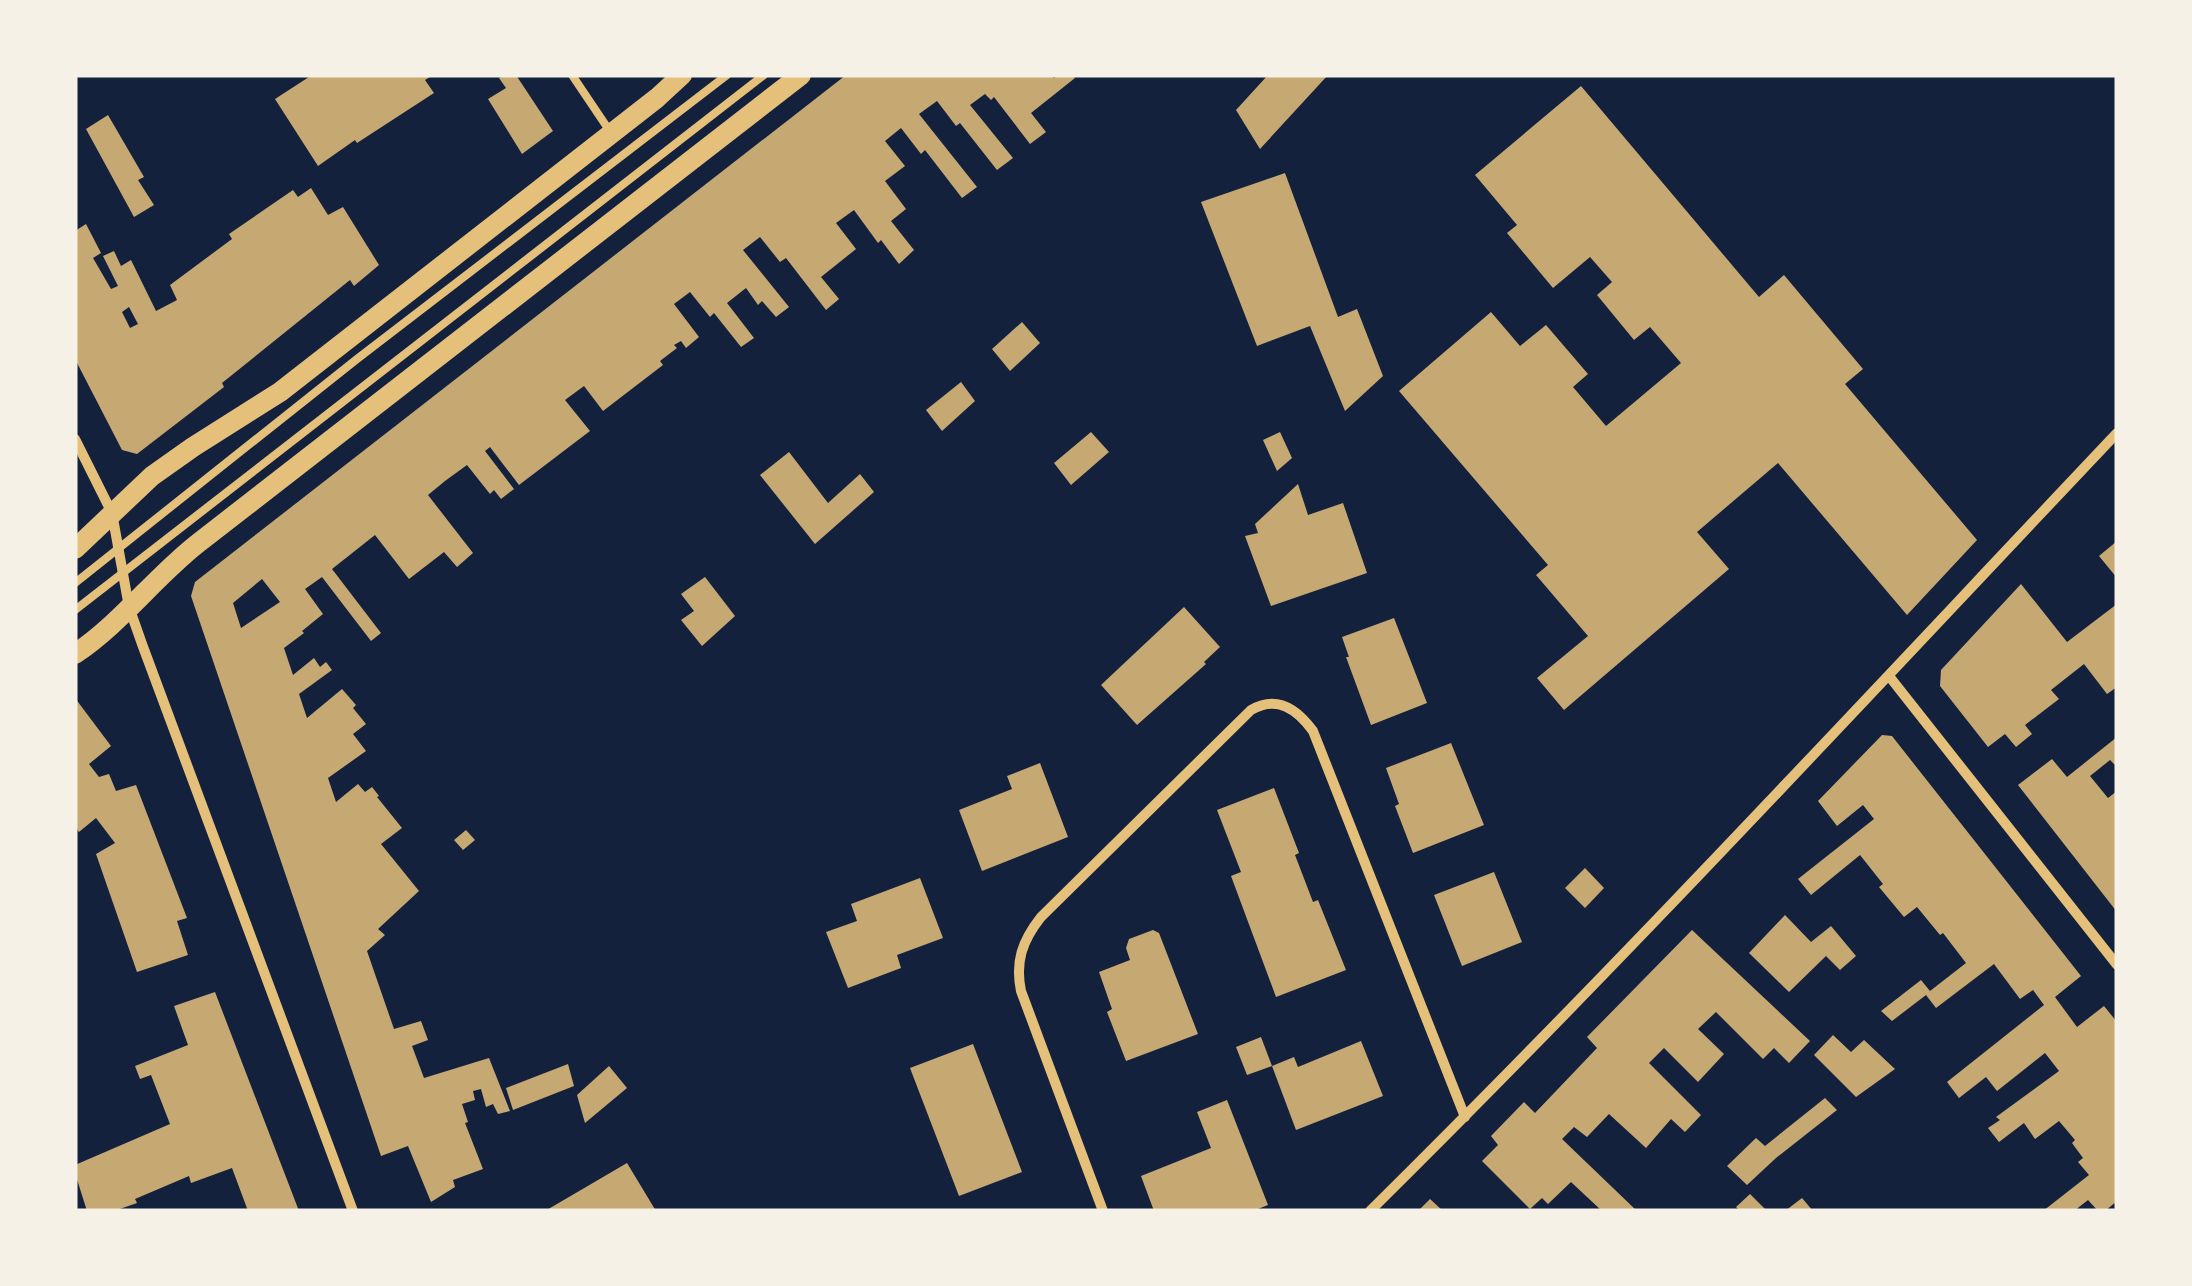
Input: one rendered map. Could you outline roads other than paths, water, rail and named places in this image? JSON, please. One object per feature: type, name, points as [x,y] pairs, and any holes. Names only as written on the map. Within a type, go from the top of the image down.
[{"type":"main road","points":[[75,549],[152,476],[280,392],[682,75]]},
{"type":"main road","points":[[75,654],[185,554],[800,75]]},
{"type":"street","points":[[1370,1211],[1889,676],[2117,432]]},
{"type":"street","points":[[75,439],[112,513],[129,607],[353,1211]]},
{"type":"street","points":[[1889,676],[2117,965]]},
{"type":"street","points":[[1104,1211],[1022,991],[1017,974],[1019,960],[1030,930],[1041,917],[1252,710],[1263,704],[1272,702],[1294,711],[1313,730],[1465,1117]]},
{"type":"lane","points":[[572,75],[612,134]]},
{"type":"lane","points":[[75,583],[356,360],[727,75]]},
{"type":"lane","points":[[75,610],[764,75]]}]
